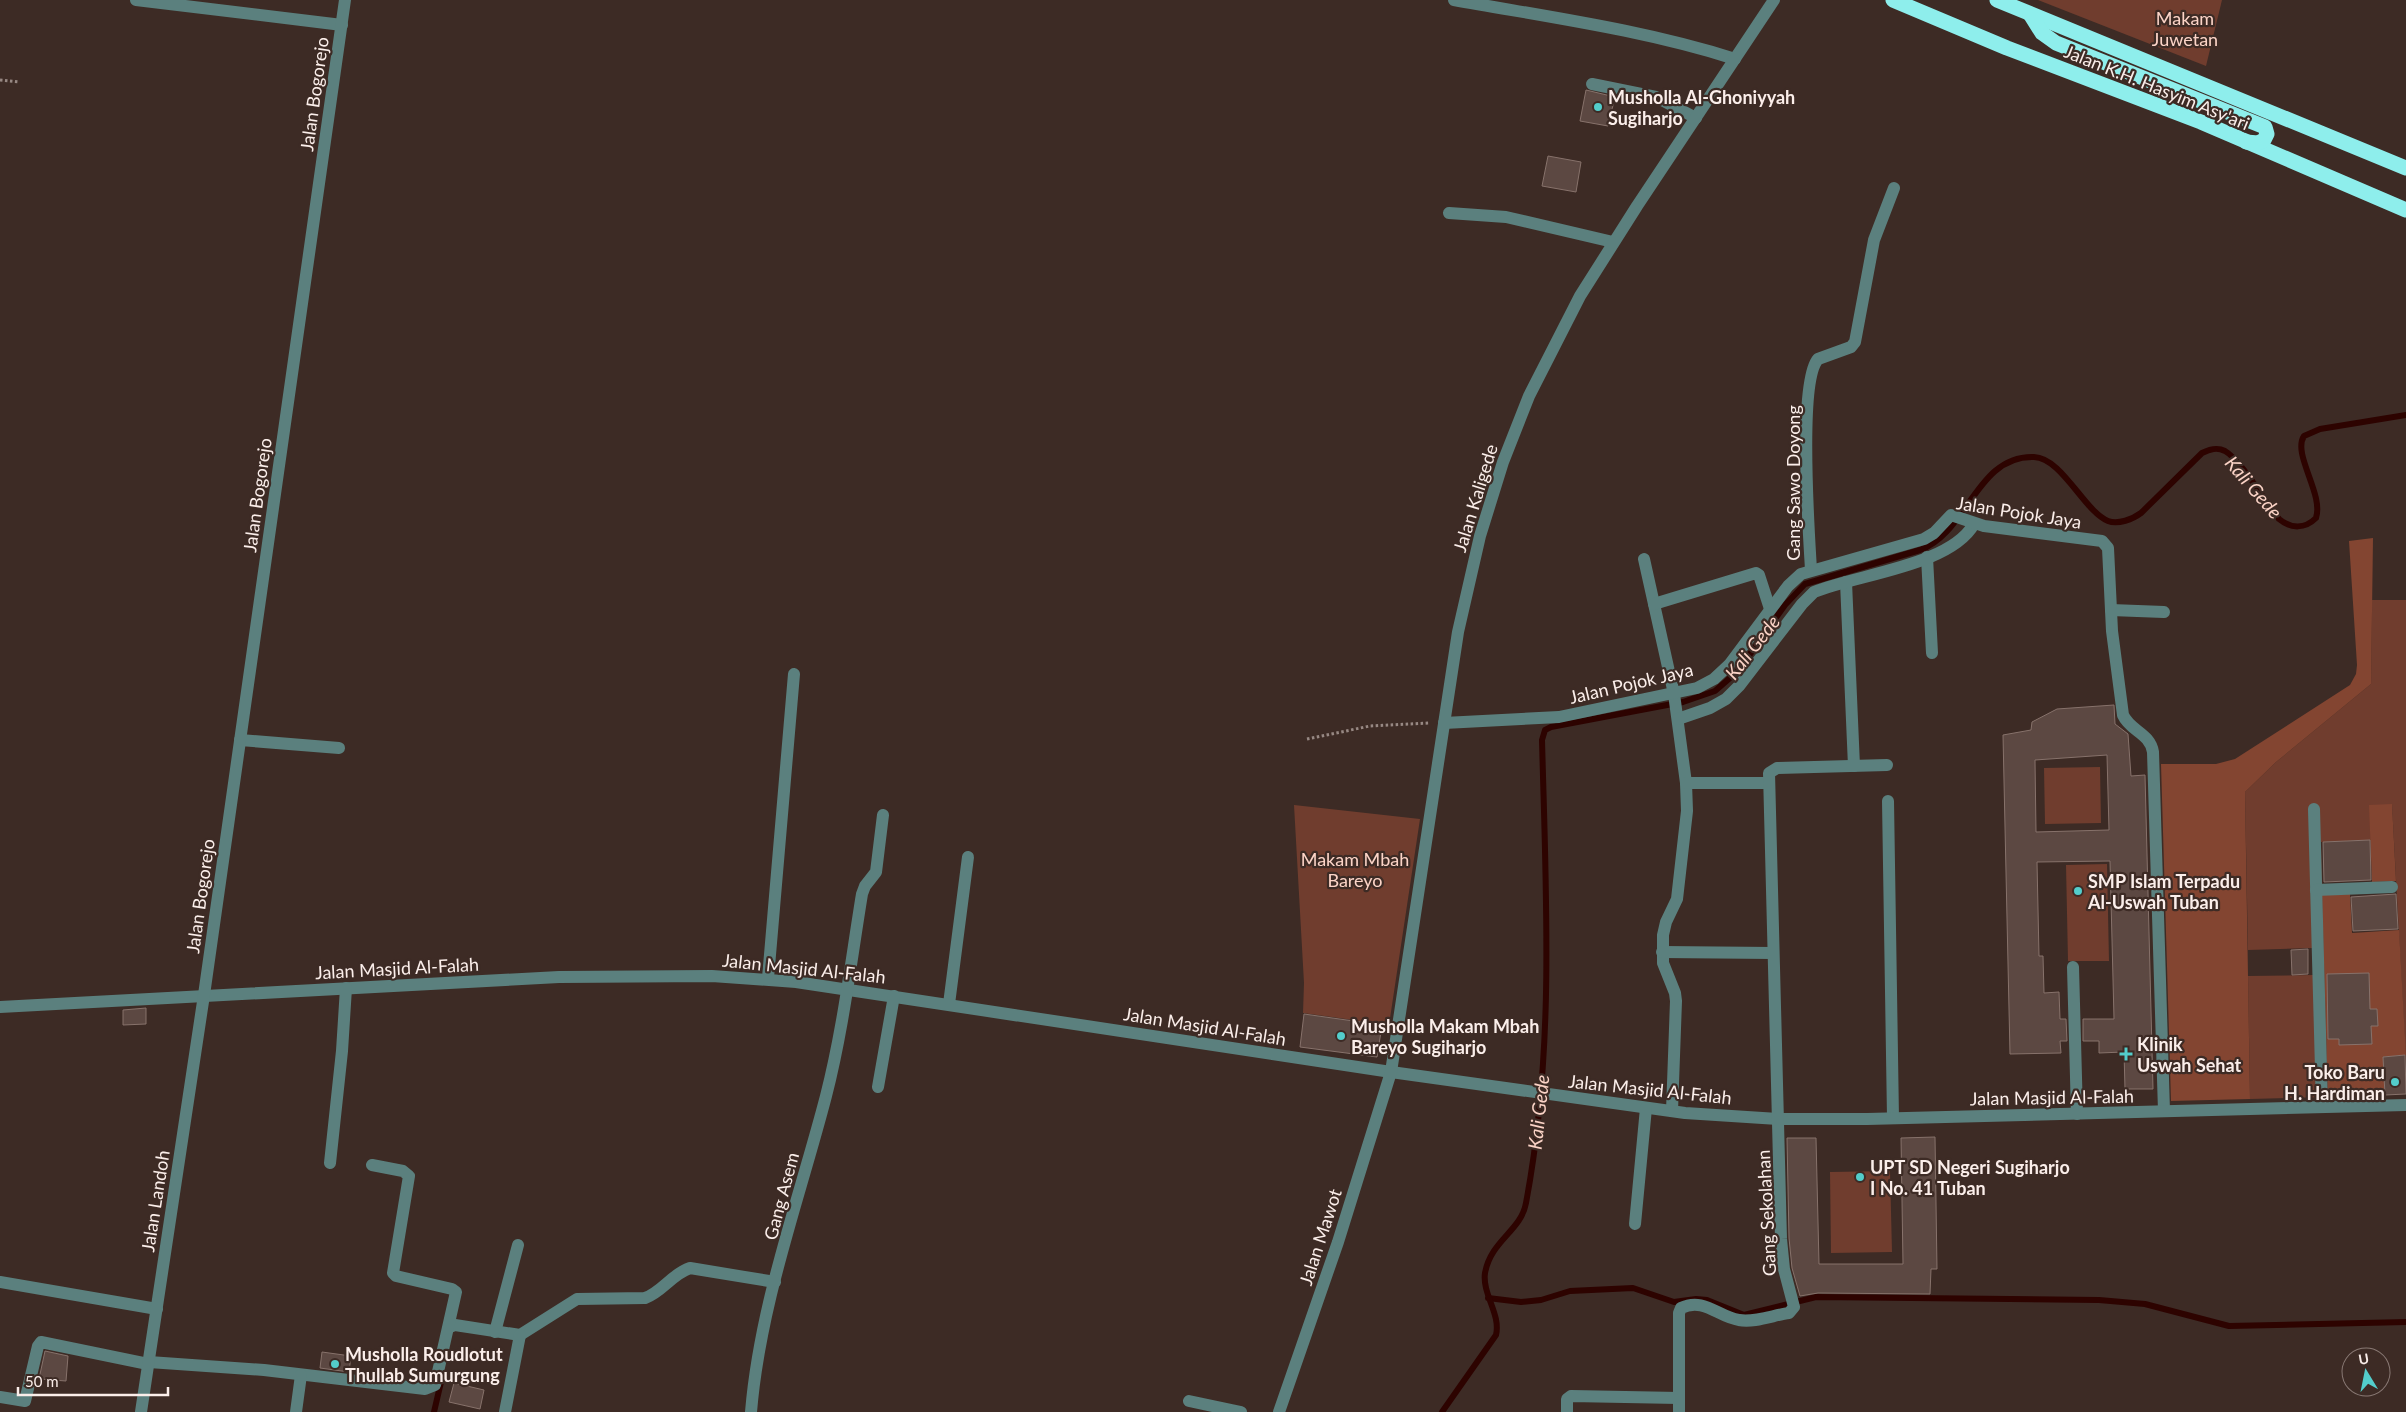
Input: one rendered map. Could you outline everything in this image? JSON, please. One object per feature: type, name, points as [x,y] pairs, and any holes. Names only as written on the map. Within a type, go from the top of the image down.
[{"type":"highway","name":"Jalan K.H. Hasyim Asy'ari","points":[[1893,0],[2007,48],[2244,141],[2406,210]]},
{"type":"highway","name":"Jalan K.H. Hasyim Asy'ari","points":[[1997,0],[2406,168]]},
{"type":"highway","points":[[2030,14],[2042,33],[2056,43],[2265,127],[2267,134],[2264,140],[2258,143],[2244,141]]},
{"type":"street","points":[[136,0],[342,25]]},
{"type":"street","name":"Jalan Bogorejo","points":[[204,995],[345,0]]},
{"type":"street","points":[[1454,0],[1644,35],[1735,59]]},
{"type":"street","name":"Jalan Kaligede","points":[[1391,1072],[1465,598],[1502,462],[1543,366],[1580,296],[1613,242],[1774,0]]},
{"type":"street","points":[[1592,84],[1656,97],[1696,118]]},
{"type":"street","name":"Gang Sawo Doyong","points":[[1811,570],[1806,446],[1811,373],[1818,359],[1851,347],[1855,342],[1874,240],[1894,188]]},
{"type":"street","points":[[1448,213],[1506,218],[1613,242]]},
{"type":"street","name":"Jalan Pojok Jaya","points":[[1444,723],[1559,717],[1676,706],[1697,688],[1719,675],[1735,657],[1792,581],[1811,570],[1924,539],[1934,533],[1947,517],[1956,516],[1971,522],[2021,532],[2104,542],[2108,548],[2110,610],[2123,715],[2128,723],[2149,740],[2153,752],[2164,1112]]},
{"type":"street","points":[[1676,706],[1710,708],[1726,698],[1739,686],[1805,600],[1814,592],[1928,558],[1958,542],[1967,534],[1971,522]]},
{"type":"street","points":[[1928,558],[1932,653]]},
{"type":"street","points":[[1644,559],[1676,706],[1686,783],[1686,811],[1678,899],[1663,931],[1662,952],[1663,963],[1675,996],[1672,1111]]},
{"type":"street","points":[[1654,604],[1756,573],[1760,576],[1770,609]]},
{"type":"street","points":[[1846,582],[1854,766]]},
{"type":"street","points":[[2110,610],[2164,612]]},
{"type":"street","points":[[768,978],[794,674]]},
{"type":"street","points":[[240,740],[338,748]]},
{"type":"street","points":[[1686,783],[1768,783],[1770,772],[1774,769],[1887,765]]},
{"type":"street","name":"Gang Sekolahan","points":[[1679,1398],[1681,1308],[1702,1305],[1712,1307],[1736,1319],[1744,1320],[1789,1313],[1793,1310],[1793,1301],[1782,1254],[1768,783]]},
{"type":"street","points":[[1888,801],[1893,1118]]},
{"type":"street","points":[[2314,809],[2322,1108]]},
{"type":"street","name":"Gang Asem","points":[[751,1412],[757,1365],[775,1282],[831,1078],[863,891],[876,870],[884,815]]},
{"type":"street","points":[[950,1004],[968,857]]},
{"type":"street","points":[[2316,890],[2392,887]]},
{"type":"street","points":[[1662,952],[1773,953]]},
{"type":"street","points":[[2073,967],[2077,1114]]},
{"type":"street","name":"Jalan Masjid Al-Falah","points":[[0,1007],[204,995],[615,976],[768,978],[1391,1072],[1672,1111],[1778,1119],[2077,1114],[2406,1105]]},
{"type":"street","points":[[330,1163],[346,988]]},
{"type":"street","name":"Jalan Landoh","points":[[141,1412],[204,995]]},
{"type":"street","points":[[878,1087],[894,996]]},
{"type":"street","name":"Jalan Mawot","points":[[1279,1412],[1338,1242],[1391,1072]]},
{"type":"street","points":[[1635,1224],[1646,1108]]},
{"type":"street","points":[[0,1397],[25,1400],[38,1346],[41,1342],[148,1363],[301,1375],[430,1389],[436,1384],[450,1327],[455,1290],[396,1276],[393,1273],[409,1176],[403,1171],[372,1165]]},
{"type":"street","points":[[495,1332],[518,1245]]},
{"type":"street","points":[[450,1327],[455,1325],[520,1335],[575,1299],[645,1298],[652,1295],[677,1274],[690,1268],[775,1282]]},
{"type":"street","points":[[0,1282],[156,1309]]},
{"type":"street","points":[[505,1412],[520,1335]]},
{"type":"street","points":[[296,1412],[301,1375]]},
{"type":"street","points":[[1567,1412],[1567,1399],[1571,1396],[1679,1398],[1679,1412]]},
{"type":"street","points":[[1190,1401],[1241,1412]]},
{"type":"path","points":[[0,80],[19,82]]},
{"type":"path","points":[[1307,739],[1370,726],[1444,723]]},
{"type":"green space","name":"Makam Juwetan","points":[[2038,0],[2222,0],[2206,66]]},
{"type":"green space","points":[[2372,600],[2406,600],[2406,1063],[2392,805],[2370,805],[2371,840],[2321,842],[2328,1097],[2250,1099],[2248,976],[2313,975],[2313,948],[2248,950],[2245,792],[2276,762],[2371,684]]},
{"type":"green space","points":[[2100,767],[2101,823],[2045,824],[2044,768]]},
{"type":"green space","name":"Makam Mbah Bareyo","points":[[1294,805],[1420,819],[1389,1025],[1303,1013],[1304,983]]},
{"type":"green space","points":[[2107,864],[2109,961],[2068,961],[2066,865]]},
{"type":"green space","points":[[1890,1171],[1892,1252],[1831,1253],[1830,1172]]},
{"type":"shaded area","points":[[2373,538],[2371,684],[2276,762],[2245,792],[2250,1099],[2171,1101],[2161,764],[2216,764],[2235,759],[2350,685],[2356,674],[2357,665],[2349,541]]},
{"type":"shaded area","points":[[2392,804],[2396,881],[2372,882],[2369,805]]},
{"type":"shaded area","points":[[2350,894],[2352,933],[2399,930],[2406,1055],[2383,1057],[2385,1096],[2328,1097],[2322,895]]},
{"type":"building","name":"Musholla Al-Ghoniyyah Sugiharjo","points":[[1586,90],[1615,97],[1608,126],[1580,121]]},
{"type":"building","points":[[1548,156],[1581,162],[1576,192],[1542,186]]},
{"type":"building","points":[[2114,705],[2115,724],[2128,734],[2131,776],[2145,775],[2153,1089],[2125,1089],[2124,1052],[2099,1053],[2099,1041],[2083,1041],[2083,1019],[2114,1019],[2110,861],[2037,862],[2039,956],[2043,956],[2044,993],[2059,992],[2060,1019],[2066,1019],[2067,1041],[2060,1041],[2061,1053],[2010,1054],[2003,735],[2031,730],[2032,722],[2057,709]],"holes":[[[2107,755],[2109,830],[2036,832],[2035,760]]]},
{"type":"building","points":[[2370,840],[2371,880],[2324,882],[2323,842]]},
{"type":"building","points":[[2396,894],[2398,929],[2353,931],[2351,897]]},
{"type":"building","points":[[2308,949],[2308,974],[2292,975],[2291,950]]},
{"type":"building","points":[[2369,973],[2370,1009],[2377,1009],[2378,1026],[2371,1026],[2372,1044],[2339,1045],[2339,1039],[2328,1039],[2327,974]]},
{"type":"building","points":[[146,1008],[146,1024],[123,1025],[123,1010]]},
{"type":"building","name":"Musholla Makam Mbah Bareyo Sugiharjo","points":[[1304,1014],[1382,1025],[1377,1057],[1300,1047]]},
{"type":"building","name":"Toko Baru H. Hardiman","points":[[2405,1055],[2406,1094],[2385,1095],[2383,1057]]},
{"type":"building","points":[[1935,1137],[1937,1269],[1931,1269],[1930,1294],[1818,1293],[1800,1296],[1792,1268],[1789,1238],[1787,1138],[1816,1138],[1819,1264],[1903,1264],[1901,1138]]},
{"type":"building","points":[[45,1351],[68,1356],[66,1381],[39,1379]]},
{"type":"building","name":"Musholla Roudlotut Thullab Sumurgung","points":[[322,1352],[351,1356],[349,1372],[320,1368]]},
{"type":"building","points":[[454,1383],[484,1390],[480,1409],[449,1402]]},
{"type":"waterway","name":"Kali Gede","points":[[1442,1412],[1496,1335],[1496,1319],[1486,1289],[1485,1273],[1493,1252],[1523,1213],[1535,1145],[1545,1030],[1546,914],[1542,740],[1545,730],[1551,727],[1683,702],[1715,691],[1738,671],[1785,605],[1805,584],[1920,550],[1936,541],[1950,528],[1985,481],[1998,468],[2014,460],[2034,457],[2044,460],[2054,466],[2099,515],[2108,521],[2121,522],[2141,513],[2202,453],[2219,449],[2225,451],[2238,463],[2279,519],[2288,525],[2303,526],[2316,518],[2317,508],[2313,486],[2302,453],[2301,444],[2304,436],[2320,429],[2406,415]]},
{"type":"waterway","points":[[1488,1298],[1521,1302],[1541,1300],[1570,1291],[1633,1288],[1674,1302],[1696,1299],[1707,1300],[1744,1315],[1816,1297],[2099,1300],[2145,1304],[2229,1326],[2406,1322]]},
{"type":"waterway","points":[[434,1412],[441,1382]]},
{"type":"place","name":"Musholla Al-Ghoniyyah Sugiharjo","points":[[1598,107]]},
{"type":"place","name":"SMP Islam Terpadu Al-Uswah Tuban","points":[[2078,891]]},
{"type":"place","name":"Musholla Makam Mbah Bareyo Sugiharjo","points":[[1341,1036]]},
{"type":"place","name":"Klinik Uswah Sehat","points":[[2126,1054]]},
{"type":"place","name":"Toko Baru H. Hardiman","points":[[2395,1082]]},
{"type":"place","name":"UPT SD Negeri Sugiharjo I No. 41 Tuban","points":[[1860,1177]]},
{"type":"place","name":"Musholla Roudlotut Thullab Sumurgung","points":[[335,1364]]}]
